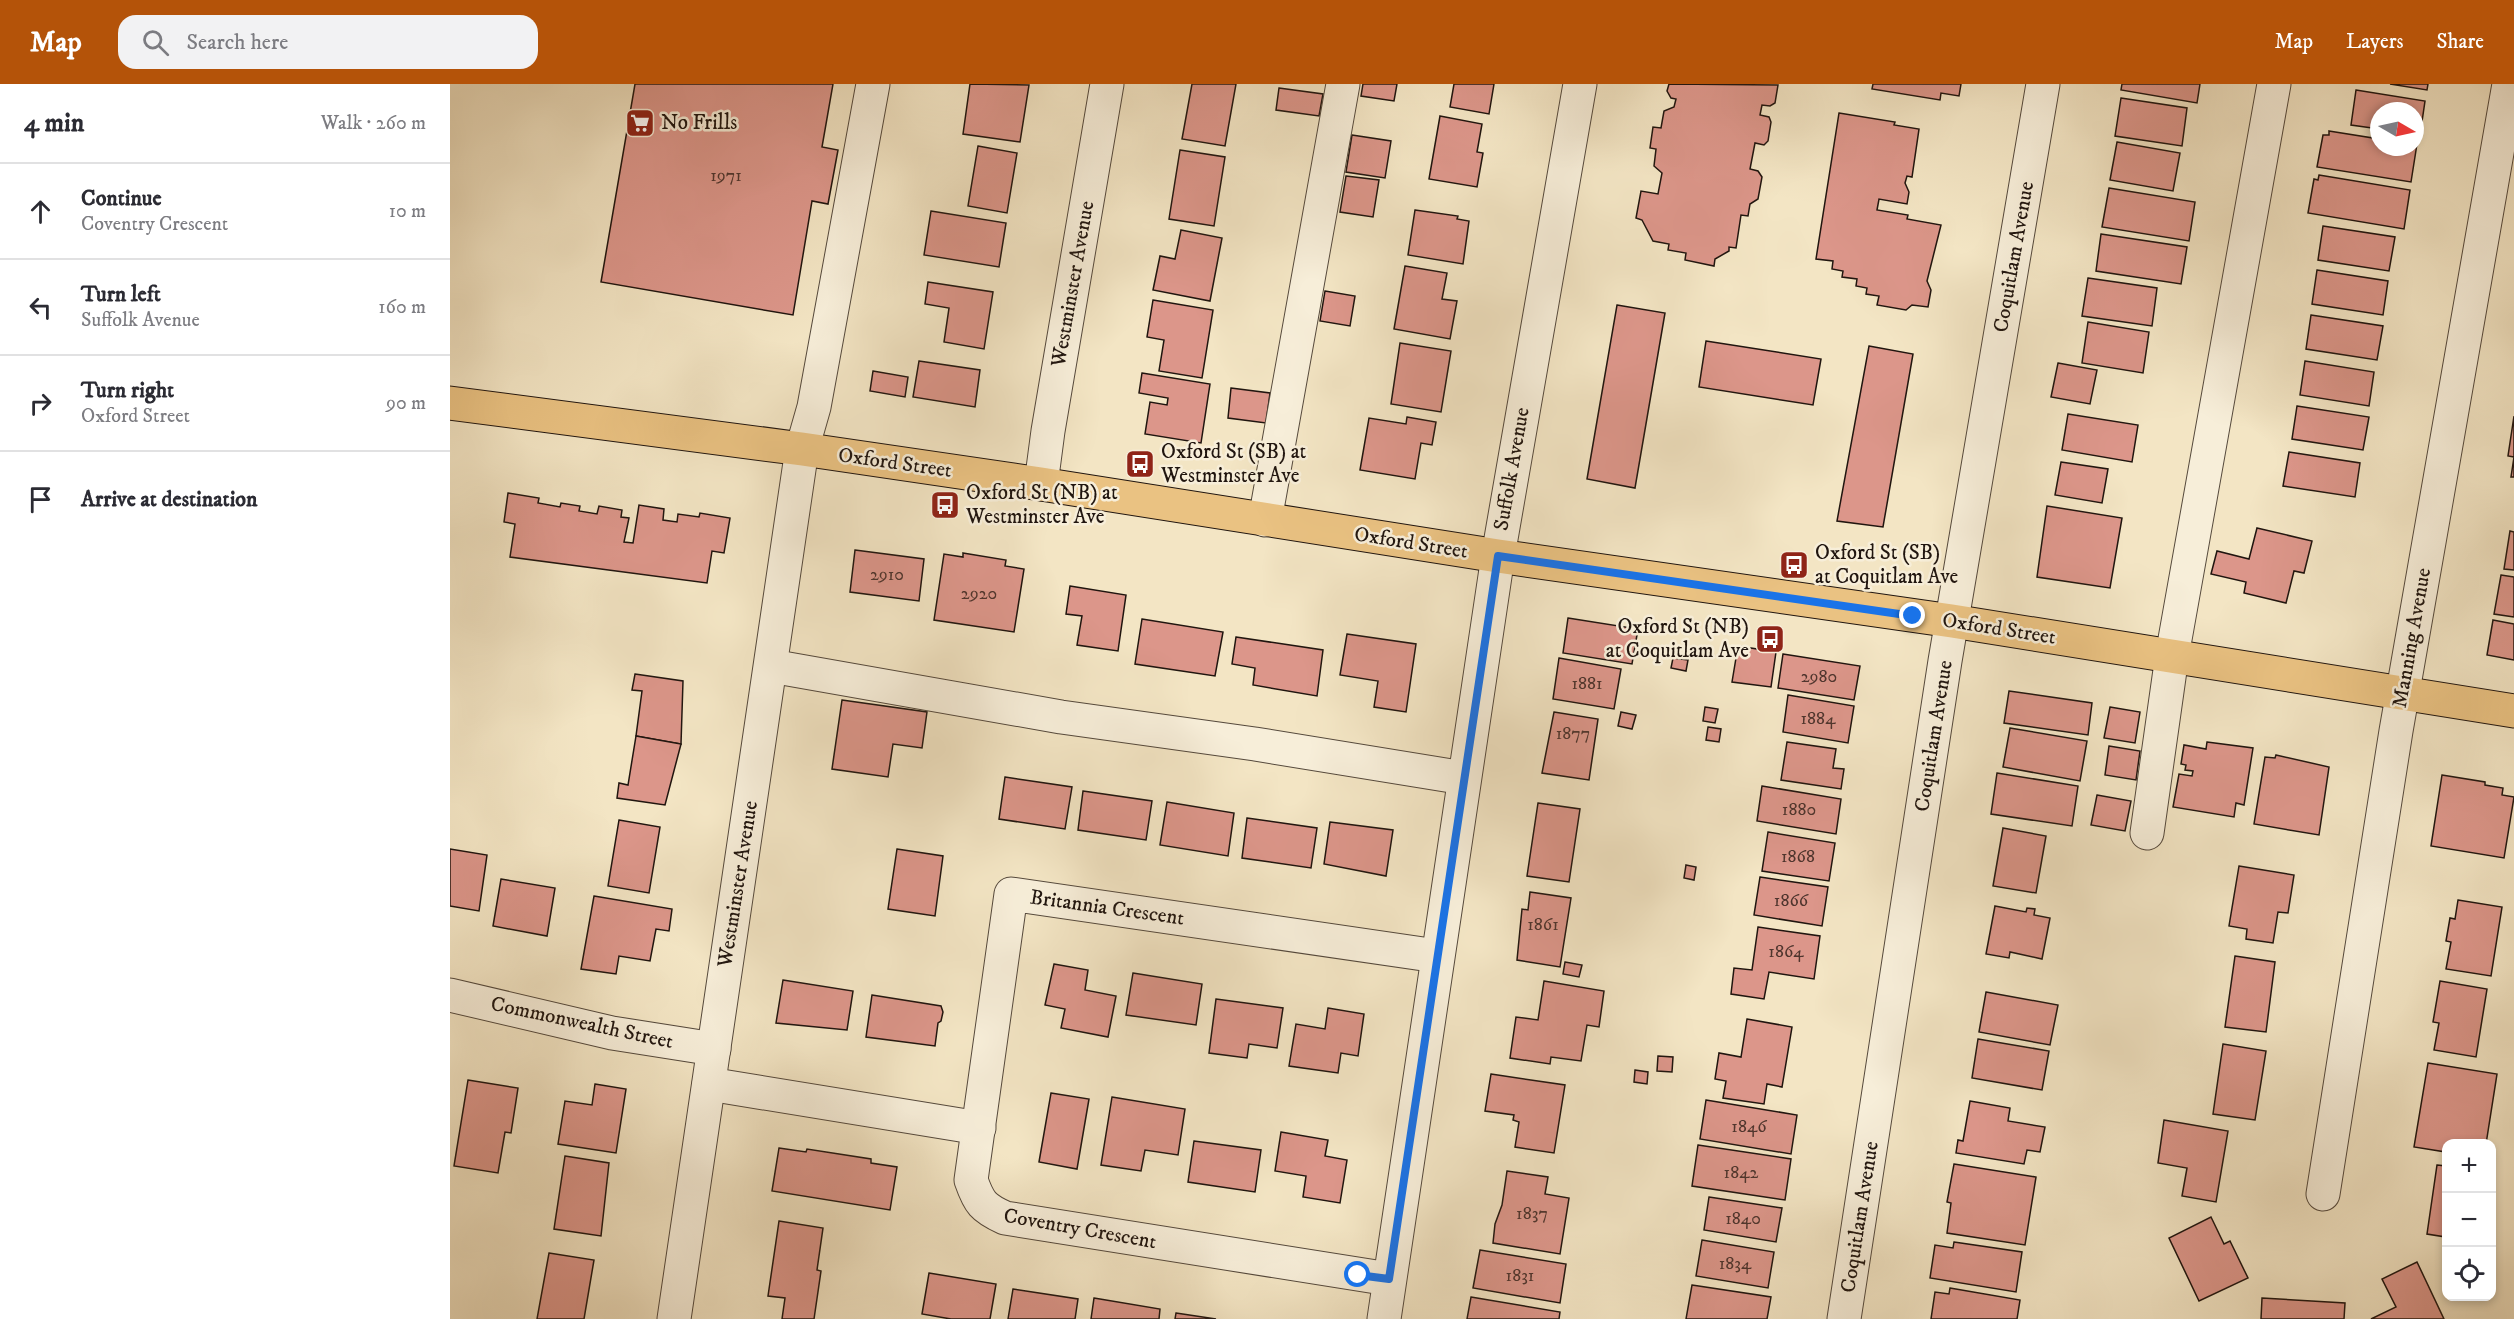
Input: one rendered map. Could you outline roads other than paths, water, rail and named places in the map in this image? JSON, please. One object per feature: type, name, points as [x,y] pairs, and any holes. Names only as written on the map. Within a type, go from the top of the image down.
[{"type":"main road","name":"Oxford Street","points":[[450,403],[802,449],[1041,484],[1498,556],[1952,621],[2514,711]]},
{"type":"street","name":"Westminster Avenue","points":[[674,1319],[802,449],[814,407],[873,84]]},
{"type":"street","name":"Westminster Avenue","points":[[1041,484],[1046,439],[1107,84]]},
{"type":"street","points":[[1265,520],[1343,84]]},
{"type":"street","name":"Suffolk Avenue","points":[[1383,1319],[1498,556],[1580,84]]},
{"type":"street","name":"Coquitlam Avenue","points":[[1844,1319],[1952,621],[2043,84]]},
{"type":"street","points":[[2147,833],[2172,656],[2274,84]]},
{"type":"street","name":"Manning Avenue","points":[[2323,1194],[2402,693],[2510,84]]},
{"type":"street","points":[[771,666],[1061,717],[1255,744],[1464,778]]},
{"type":"street","name":"Britannia Crescent","points":[[980,1128],[1011,894],[1437,956]]},
{"type":"street","name":"Commonwealth Street","points":[[450,995],[612,1033],[714,1049]]},
{"type":"street","points":[[708,1084],[980,1128]]},
{"type":"street","name":"Coventry Crescent","points":[[980,1128],[971,1180],[978,1198],[987,1210],[1005,1218],[1389,1279]]},
{"type":"place","name":"No Frills","points":[[640,123]]},
{"type":"place","name":"Oxford St (SB) at Westminster Ave","points":[[1140,464]]},
{"type":"place","name":"Oxford St (NB) at Westminster Ave","points":[[945,505]]},
{"type":"place","name":"Oxford St (SB) at Coquitlam Ave","points":[[1794,565]]},
{"type":"place","name":"Oxford St (NB) at Coquitlam Ave","points":[[1770,639]]}]
